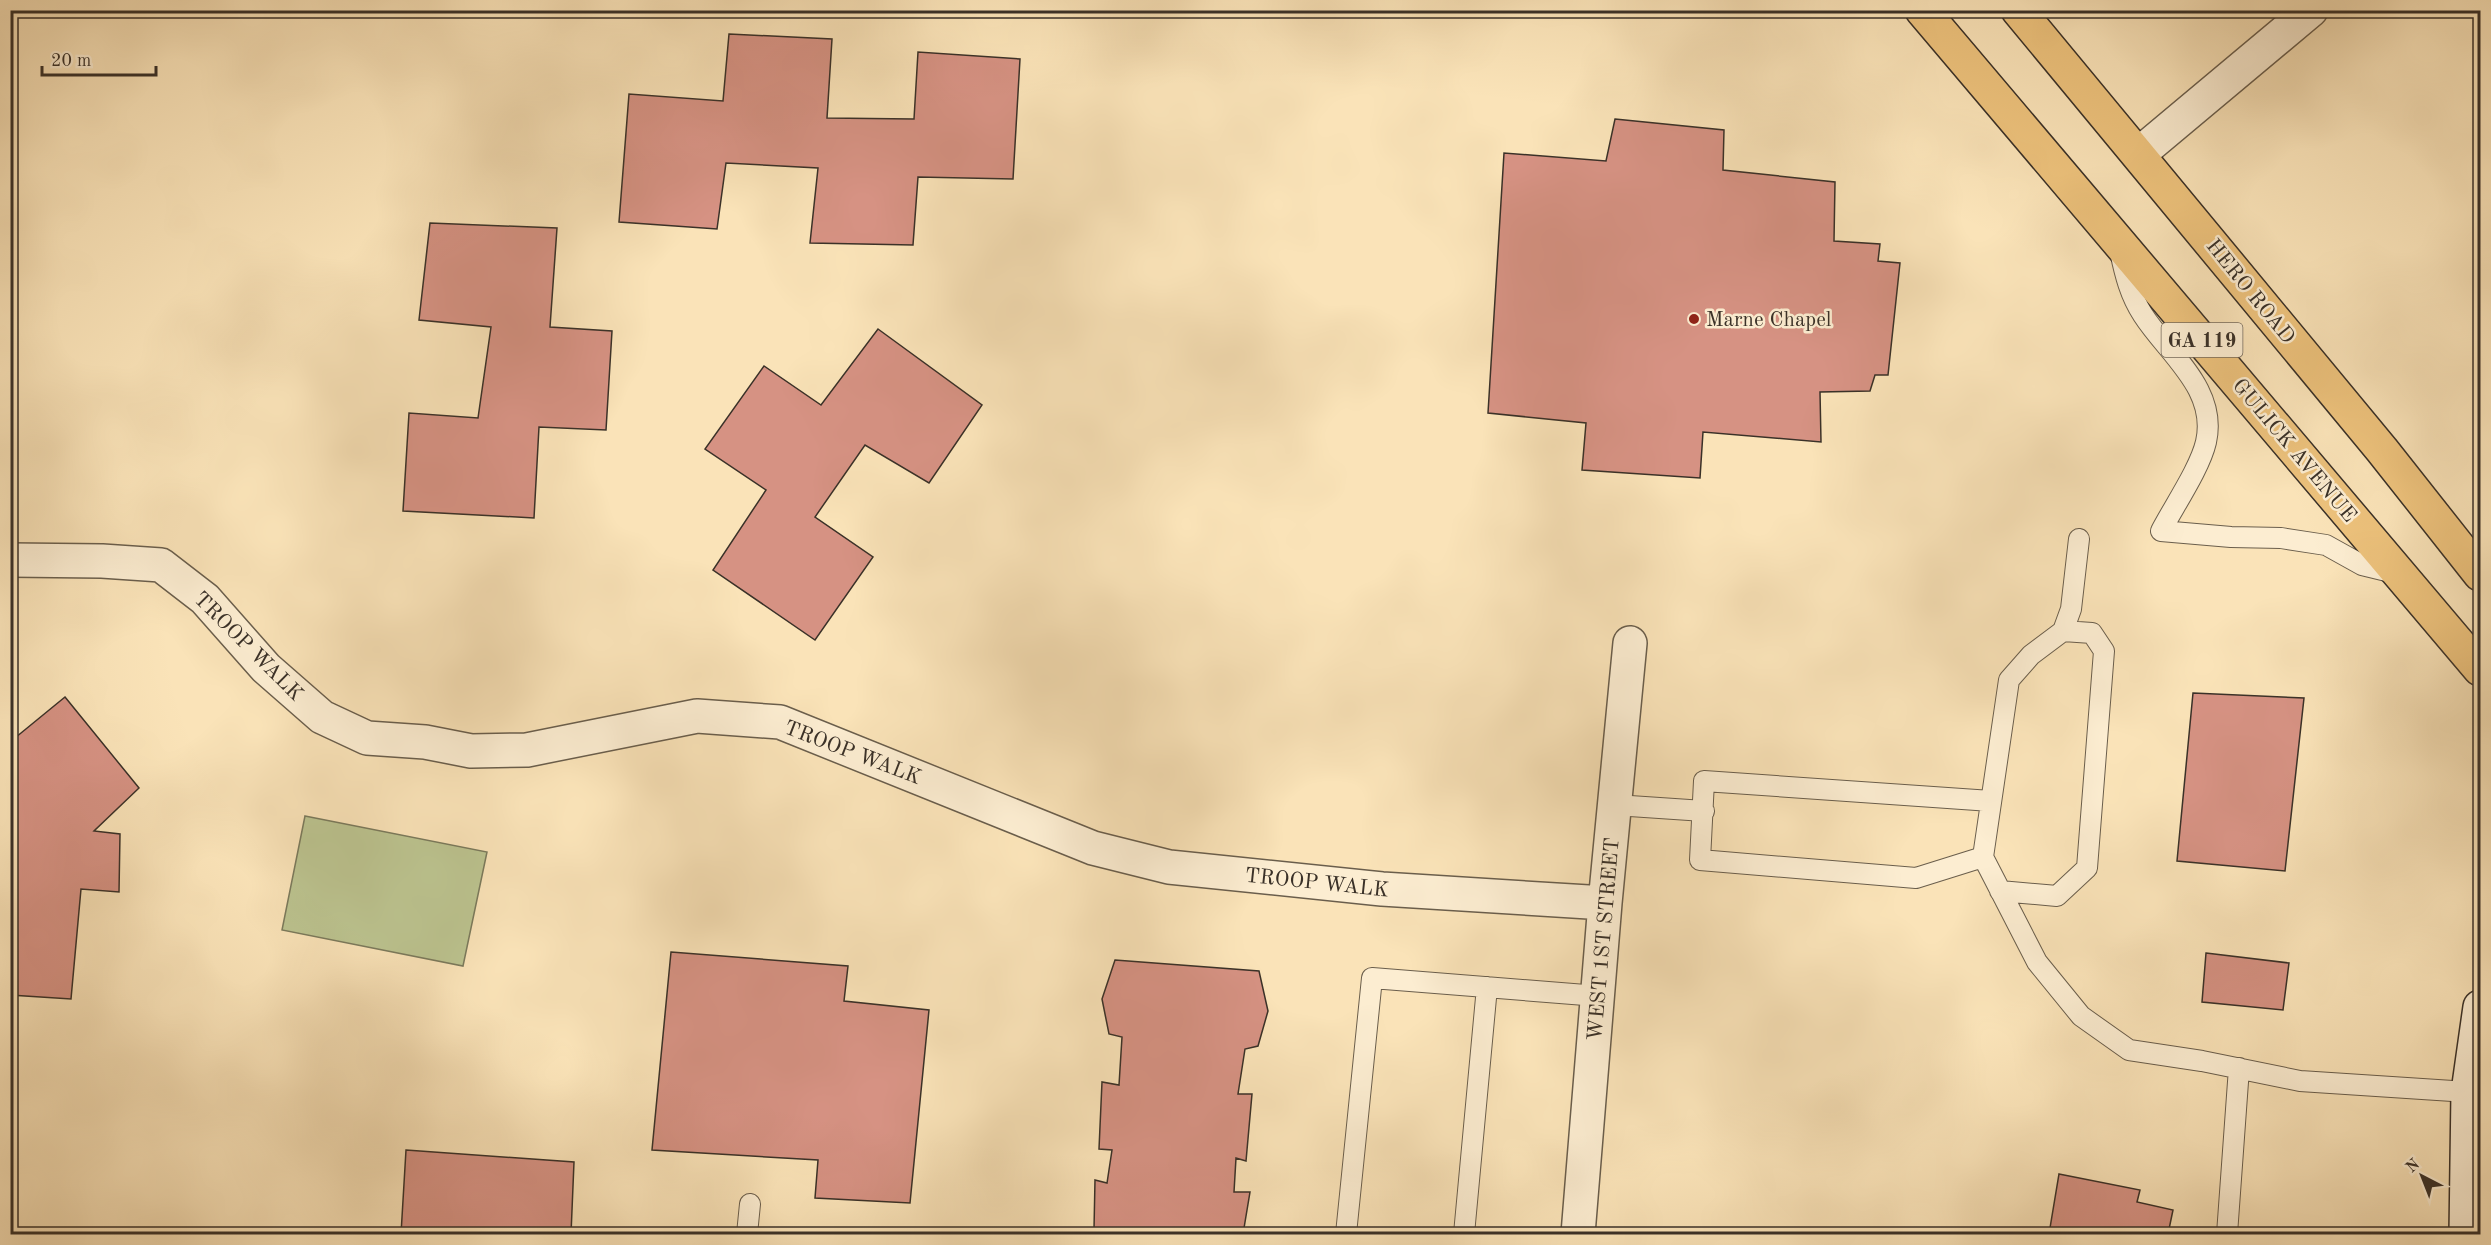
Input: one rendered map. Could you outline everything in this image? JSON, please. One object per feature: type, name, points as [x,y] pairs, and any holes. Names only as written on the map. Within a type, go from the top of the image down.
[{"type":"main road","name":"GULICK AVENUE","points":[[1922,10],[2481,669]]},
{"type":"main road","name":"HERO ROAD","points":[[2018,10],[2375,440],[2481,574]]},
{"type":"street","points":[[2139,154],[2311,10]]},
{"type":"street","name":"TROOP WALK","points":[[10,560],[102,561],[161,565],[205,599],[266,668],[322,717],[367,738],[425,742],[471,751],[527,750],[697,716],[780,722],[1093,848],[1169,867],[1382,889],[1605,903]]},
{"type":"street","name":"WEST 1ST STREET","points":[[1578,1234],[1605,903],[1630,643]]},
{"type":"street","points":[[2466,1234],[2468,1092],[2481,1007]]},
{"type":"street","points":[[2468,1092],[2481,1062]]},
{"type":"lane","points":[[2118,243],[2127,285],[2143,316],[2196,384],[2207,415],[2206,442],[2193,472],[2161,531],[2231,537],[2281,538],[2326,544],[2362,565],[2401,575]]},
{"type":"lane","points":[[2079,539],[2071,609],[2063,631],[2031,655],[2008,680],[1983,857],[2037,962],[2080,1016],[2129,1050],[2300,1080],[2468,1092]]},
{"type":"lane","points":[[2000,891],[2057,896],[2087,868],[2104,651],[2092,633],[2063,631]]},
{"type":"lane","points":[[1983,857],[1916,878],[1700,860],[1704,781],[1991,801]]},
{"type":"lane","points":[[1615,805],[1704,812]]},
{"type":"lane","points":[[1346,1234],[1372,978],[1598,996]]},
{"type":"lane","points":[[1464,1234],[1487,987]]},
{"type":"lane","points":[[2227,1234],[2240,1068]]},
{"type":"lane","points":[[747,1234],[750,1204]]},
{"type":"green space","points":[[305,816],[487,852],[463,966],[282,930]]},
{"type":"building","points":[[729,34],[832,39],[827,118],[914,119],[918,52],[1020,59],[1013,179],[918,177],[913,245],[810,243],[818,168],[726,163],[717,229],[619,222],[629,94],[723,101]]},
{"type":"building","name":"Marne Chapel","points":[[1615,119],[1724,130],[1723,170],[1835,182],[1834,241],[1880,244],[1878,261],[1900,263],[1888,375],[1875,375],[1870,391],[1820,392],[1821,442],[1703,432],[1700,478],[1582,470],[1586,423],[1488,413],[1504,153],[1606,161]]},
{"type":"building","points":[[430,223],[557,228],[550,327],[612,331],[606,430],[539,427],[534,518],[403,511],[409,413],[478,418],[491,327],[419,320]]},
{"type":"building","points":[[878,329],[982,405],[929,483],[865,445],[815,517],[873,557],[815,640],[713,570],[766,490],[705,449],[764,366],[821,405]]},
{"type":"building","points":[[2193,693],[2304,698],[2285,871],[2177,861]]},
{"type":"building","points":[[65,697],[139,788],[94,831],[120,834],[119,892],[81,889],[71,999],[10,995],[10,742]]},
{"type":"building","points":[[671,952],[848,966],[844,1001],[929,1010],[910,1203],[815,1198],[818,1160],[652,1150]]},
{"type":"building","points":[[2206,953],[2289,963],[2283,1010],[2202,1002]]},
{"type":"building","points":[[1115,960],[1259,971],[1268,1011],[1258,1046],[1245,1049],[1238,1094],[1252,1094],[1246,1161],[1236,1158],[1234,1192],[1250,1192],[1243,1234],[1094,1229],[1095,1180],[1107,1183],[1112,1150],[1099,1149],[1102,1082],[1119,1085],[1122,1037],[1109,1034],[1102,999]]},
{"type":"building","points":[[406,1150],[574,1162],[571,1234],[401,1234]]},
{"type":"building","points":[[2059,1174],[2140,1190],[2137,1202],[2173,1210],[2168,1234],[2049,1234]]},
{"type":"place","name":"Marne Chapel","points":[[1694,319]]}]
